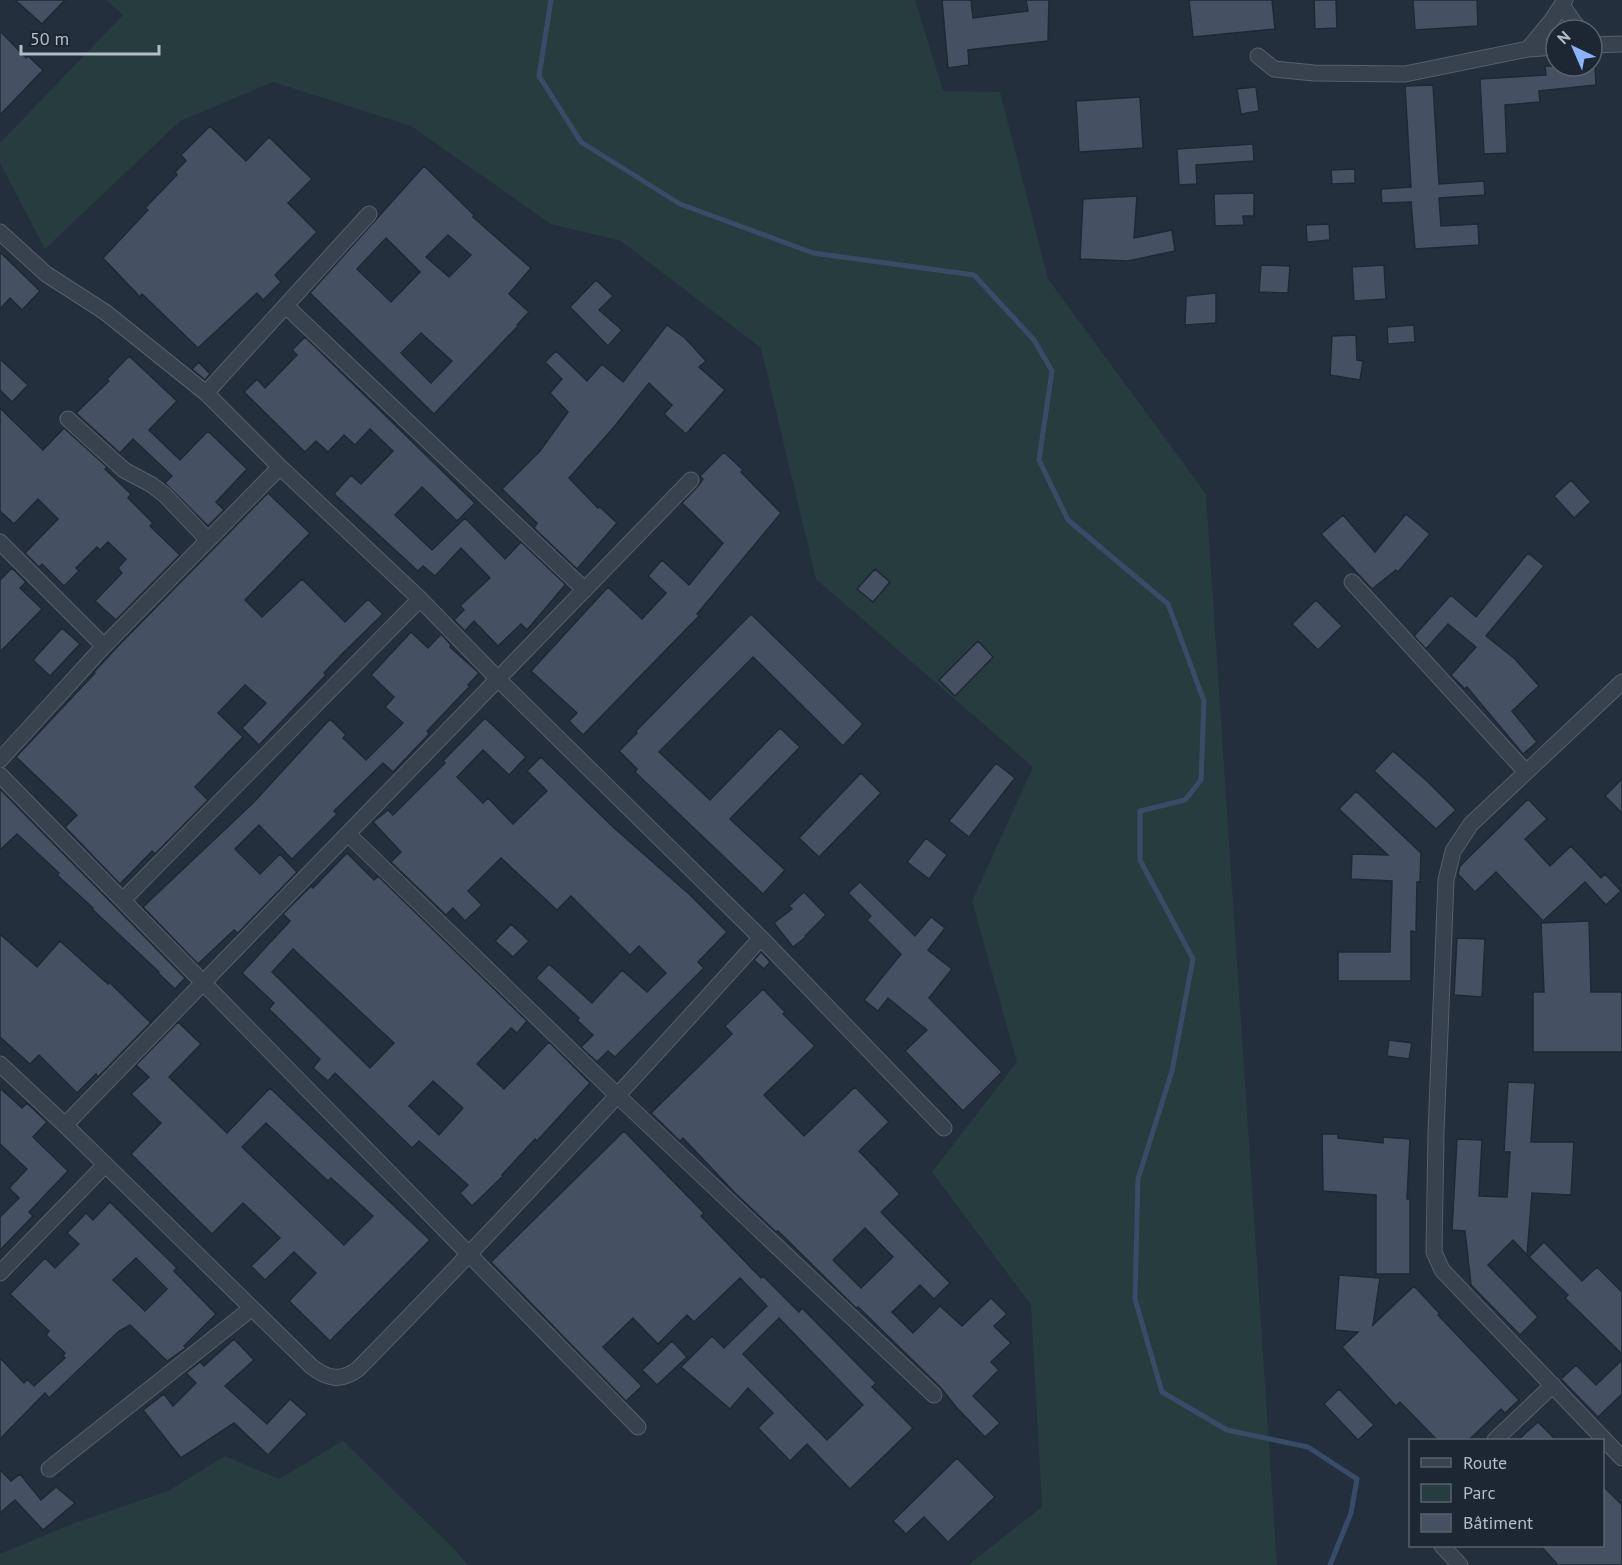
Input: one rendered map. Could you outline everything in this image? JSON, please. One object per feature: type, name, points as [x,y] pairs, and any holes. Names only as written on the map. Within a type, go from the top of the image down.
[{"type":"street","points":[[1528,49],[1564,2],[1572,18]]},
{"type":"street","points":[[1604,43],[1622,44]]},
{"type":"street","points":[[1258,56],[1274,69],[1314,73],[1405,74],[1528,49],[1544,48]]},
{"type":"street","points":[[206,393],[369,214]]},
{"type":"street","points":[[0,232],[46,274],[105,312],[206,393],[420,599],[761,938],[944,1128]]},
{"type":"street","points":[[286,306],[585,590]]},
{"type":"street","points":[[68,419],[124,470],[165,495],[207,539]]},
{"type":"street","points":[[0,760],[105,646],[280,466]]},
{"type":"street","points":[[66,1125],[691,480]]},
{"type":"street","points":[[0,542],[105,646]]},
{"type":"street","points":[[1352,582],[1526,772]]},
{"type":"street","points":[[123,900],[420,599]]},
{"type":"street","points":[[1622,682],[1471,824],[1453,851],[1446,880],[1436,1133],[1434,1252],[1442,1270],[1622,1458]]},
{"type":"street","points":[[0,775],[638,1427]]},
{"type":"street","points":[[348,834],[618,1096],[934,1395]]},
{"type":"street","points":[[0,1064],[66,1125],[321,1374],[334,1378],[348,1377],[358,1370],[470,1256],[761,938]]},
{"type":"street","points":[[0,1274],[105,1165]]},
{"type":"street","points":[[49,1469],[252,1308]]},
{"type":"street","points":[[1496,1439],[1553,1385]]},
{"type":"street","points":[[1444,1547],[1460,1565]]},
{"type":"green space","points":[[106,0],[915,0],[943,91],[1000,92],[1048,279],[1206,494],[1277,1565],[968,1565],[1042,1507],[1031,1305],[932,1172],[1017,1062],[972,901],[1033,767],[816,579],[761,348],[621,241],[551,224],[411,126],[273,82],[180,121],[45,249],[0,163],[0,143],[123,15]]},
{"type":"green space","points":[[343,1441],[468,1565],[0,1565],[0,1554],[72,1524],[168,1491],[225,1456],[279,1479]]},
{"type":"building","points":[[15,0],[65,0],[42,24]]},
{"type":"building","points":[[942,0],[971,0],[973,18],[1028,11],[1026,0],[1049,0],[1048,41],[968,50],[969,65],[948,68]]},
{"type":"building","points":[[1189,0],[1272,0],[1275,29],[1193,37]]},
{"type":"building","points":[[1314,0],[1336,0],[1337,28],[1315,29]]},
{"type":"building","points":[[1413,0],[1477,0],[1478,26],[1415,30]]},
{"type":"building","points":[[0,31],[26,58],[28,56],[43,70],[0,115]]},
{"type":"building","points":[[1544,75],[1544,78],[1596,78],[1596,85],[1539,91],[1540,102],[1505,105],[1507,153],[1484,154],[1480,79]]},
{"type":"building","points":[[1433,85],[1439,184],[1484,181],[1485,195],[1439,198],[1441,226],[1478,224],[1479,245],[1415,249],[1411,202],[1382,203],[1381,189],[1411,187],[1405,86]]},
{"type":"building","points":[[1256,87],[1259,111],[1241,114],[1237,89]]},
{"type":"building","points":[[1140,97],[1143,148],[1079,152],[1076,101]]},
{"type":"building","points":[[210,126],[246,161],[269,137],[312,179],[288,203],[317,232],[275,275],[281,282],[263,300],[257,293],[198,348],[142,294],[140,297],[103,258],[148,210],[145,208],[177,175],[175,172],[186,161],[181,155]]},
{"type":"building","points":[[1253,144],[1254,161],[1196,165],[1197,184],[1179,185],[1177,149]]},
{"type":"building","points":[[424,166],[474,215],[473,217],[531,268],[509,294],[529,312],[434,414],[310,293]],"holes":[[[448,235],[471,255],[449,277],[426,257]],[[386,238],[420,272],[391,302],[357,269]],[[421,333],[452,361],[431,383],[401,353]]]},
{"type":"building","points":[[1355,169],[1355,183],[1332,184],[1331,170]]},
{"type":"building","points":[[1254,193],[1254,216],[1243,216],[1244,225],[1215,226],[1214,194]]},
{"type":"building","points":[[1137,196],[1134,238],[1172,230],[1175,251],[1128,261],[1080,259],[1083,199]]},
{"type":"building","points":[[1329,224],[1330,240],[1307,242],[1306,225]]},
{"type":"building","points":[[0,252],[40,291],[22,310],[10,298],[0,309]]},
{"type":"building","points":[[1261,265],[1290,266],[1288,293],[1259,292]]},
{"type":"building","points":[[1384,265],[1386,299],[1354,301],[1352,267]]},
{"type":"building","points":[[596,280],[613,296],[599,310],[622,330],[608,346],[570,307]]},
{"type":"building","points":[[1216,293],[1216,323],[1185,325],[1186,296]]},
{"type":"building","points":[[667,325],[685,338],[706,361],[699,367],[725,390],[686,434],[664,414],[672,405],[649,383],[569,478],[598,508],[600,507],[617,523],[577,569],[534,528],[537,523],[502,489],[540,451],[568,412],[550,393],[562,379],[545,362],[556,351],[587,381],[602,364],[623,382]]},
{"type":"building","points":[[1414,325],[1415,342],[1388,344],[1387,327]]},
{"type":"building","points":[[1356,335],[1357,360],[1363,361],[1360,380],[1330,375],[1332,336]]},
{"type":"building","points":[[305,337],[475,503],[457,521],[422,487],[395,515],[432,550],[465,518],[505,559],[521,542],[564,583],[565,585],[527,630],[521,624],[498,646],[474,621],[465,631],[454,620],[464,610],[460,606],[490,578],[461,548],[435,576],[423,566],[418,571],[334,494],[351,475],[361,484],[393,451],[370,429],[355,445],[344,435],[328,452],[316,441],[305,452],[244,392],[257,379],[265,388],[297,355],[292,350]]},
{"type":"building","points":[[129,356],[177,401],[149,430],[180,460],[208,431],[247,469],[216,502],[224,510],[208,526],[165,483],[172,476],[133,439],[120,453],[76,413],[109,381],[107,379]]},
{"type":"building","points":[[0,359],[28,385],[12,402],[0,390]]},
{"type":"building","points":[[199,362],[210,374],[205,380],[192,369]]},
{"type":"building","points":[[0,408],[43,450],[64,428],[107,467],[105,469],[131,494],[128,498],[153,523],[150,526],[180,555],[116,620],[95,601],[122,573],[118,568],[126,559],[108,542],[100,550],[97,547],[76,568],[79,571],[64,586],[42,564],[39,567],[25,553],[58,519],[38,499],[14,524],[0,511]]},
{"type":"building","points":[[724,452],[781,513],[697,614],[699,616],[583,735],[569,721],[577,713],[531,671],[608,587],[642,619],[666,593],[648,576],[662,560],[689,585],[723,543],[682,503],[703,479],[700,476]]},
{"type":"building","points":[[1571,480],[1591,502],[1574,518],[1554,496]]},
{"type":"building","points":[[268,493],[310,533],[245,600],[262,617],[302,579],[345,622],[368,599],[383,614],[324,673],[326,675],[259,745],[242,728],[266,703],[245,685],[218,713],[243,737],[195,787],[208,800],[155,854],[152,851],[120,884],[65,827],[77,815],[16,757],[118,646]]},
{"type":"building","points":[[1406,514],[1430,534],[1398,572],[1396,570],[1372,589],[1321,534],[1343,515],[1375,552]]},
{"type":"building","points":[[1528,553],[1544,566],[1486,636],[1515,659],[1539,686],[1512,711],[1537,742],[1523,754],[1467,687],[1465,689],[1451,675],[1476,647],[1448,624],[1426,649],[1414,636],[1451,595],[1476,617]]},
{"type":"building","points":[[12,568],[26,582],[20,588],[42,609],[0,652],[0,580]]},
{"type":"building","points":[[875,569],[890,582],[873,602],[857,589]]},
{"type":"building","points":[[1316,600],[1342,626],[1318,650],[1292,624]]},
{"type":"building","points":[[751,614],[863,724],[843,746],[753,657],[659,752],[710,800],[780,728],[800,747],[730,819],[785,870],[763,894],[635,772],[637,769],[619,751]]},
{"type":"building","points":[[62,628],[80,644],[50,676],[33,660]]},
{"type":"building","points":[[411,632],[428,648],[441,634],[451,645],[450,647],[479,673],[468,685],[470,686],[427,731],[429,734],[393,772],[383,763],[334,811],[337,814],[292,859],[259,825],[235,849],[260,874],[280,854],[297,872],[238,933],[234,930],[198,964],[143,907],[254,802],[330,719],[346,735],[343,738],[366,760],[403,723],[385,707],[394,697],[371,675]]},
{"type":"building","points":[[978,641],[993,657],[955,696],[939,680]]},
{"type":"building","points":[[485,718],[526,757],[509,775],[483,750],[457,777],[483,803],[488,798],[513,824],[547,791],[527,771],[541,757],[727,932],[698,962],[704,968],[615,1057],[608,1051],[597,1062],[581,1047],[593,1035],[577,1020],[579,1018],[536,978],[549,964],[592,1003],[622,970],[647,992],[666,973],[639,946],[630,955],[571,896],[557,910],[501,858],[468,891],[482,905],[465,921],[453,908],[446,915],[391,862],[401,852],[373,822],[388,810],[393,815],[445,763],[443,761]]},
{"type":"building","points":[[1393,751],[1456,810],[1436,829],[1374,771]]},
{"type":"building","points":[[996,763],[1015,778],[969,837],[949,821]]},
{"type":"building","points":[[861,773],[881,793],[819,857],[799,838]]},
{"type":"building","points":[[1622,779],[1622,813],[1605,796]]},
{"type":"building","points":[[0,789],[185,978],[175,989],[17,834],[0,850]]},
{"type":"building","points":[[1356,791],[1421,853],[1420,882],[1417,882],[1416,932],[1411,931],[1411,981],[1338,981],[1338,952],[1390,952],[1392,881],[1351,879],[1352,854],[1388,855],[1339,809]]},
{"type":"building","points":[[1528,799],[1547,819],[1525,839],[1550,866],[1571,846],[1601,878],[1605,874],[1621,891],[1606,905],[1585,882],[1543,921],[1496,872],[1475,892],[1458,874],[1460,866]]},
{"type":"building","points":[[926,838],[947,855],[929,879],[907,862]]},
{"type":"building","points":[[347,853],[374,880],[378,876],[527,1021],[517,1033],[511,1028],[477,1064],[504,1089],[549,1042],[590,1083],[537,1141],[535,1139],[503,1176],[472,1206],[460,1193],[468,1185],[419,1141],[412,1148],[335,1073],[328,1081],[313,1068],[320,1059],[269,1009],[274,1003],[242,973],[290,921],[283,914],[311,886],[313,888]],"holes":[[[293,949],[394,1043],[370,1068],[272,972]],[[433,1081],[463,1108],[439,1135],[409,1106]]]},
{"type":"building","points":[[860,882],[915,936],[931,917],[945,928],[928,950],[952,969],[929,998],[1002,1072],[963,1111],[905,1051],[927,1030],[888,998],[878,1011],[864,1000],[901,954],[867,920],[871,916],[848,893]]},
{"type":"building","points":[[804,892],[826,915],[806,937],[793,947],[774,923],[792,909],[789,906]]},
{"type":"building","points":[[1589,921],[1591,992],[1622,992],[1622,1052],[1533,1052],[1533,992],[1544,992],[1541,923]]},
{"type":"building","points":[[511,924],[529,941],[513,957],[495,941]]},
{"type":"building","points":[[0,934],[37,967],[60,941],[108,984],[109,982],[150,1022],[164,1009],[98,1077],[96,1074],[77,1093],[39,1055],[30,1064],[0,1037]]},
{"type":"building","points":[[1457,938],[1485,939],[1482,997],[1454,995]]},
{"type":"building","points":[[761,952],[770,962],[764,969],[754,960]]},
{"type":"building","points":[[763,989],[785,1012],[783,1014],[815,1046],[764,1095],[804,1136],[855,1087],[889,1122],[859,1151],[900,1194],[881,1212],[950,1283],[934,1299],[920,1285],[892,1312],[913,1333],[940,1306],[962,1326],[991,1298],[1007,1314],[994,1326],[1011,1343],[991,1362],[999,1370],[973,1396],[1000,1423],[985,1437],[941,1388],[858,1307],[856,1308],[778,1231],[776,1232],[736,1194],[683,1138],[680,1141],[651,1113],[732,1034],[725,1026]],"holes":[[[865,1228],[893,1257],[861,1288],[833,1260]]]},
{"type":"building","points":[[178,1022],[201,1044],[169,1077],[227,1133],[270,1088],[430,1240],[330,1341],[289,1301],[316,1273],[294,1252],[265,1280],[251,1266],[280,1238],[243,1203],[212,1234],[131,1154],[161,1123],[131,1094],[149,1077],[136,1065]],"holes":[[[266,1123],[328,1181],[331,1178],[373,1216],[344,1245],[242,1147]]]},
{"type":"building","points":[[1389,1040],[1412,1043],[1409,1059],[1387,1056]]},
{"type":"building","points":[[1508,1082],[1535,1083],[1531,1142],[1574,1142],[1571,1195],[1532,1193],[1527,1255],[1513,1240],[1488,1265],[1538,1317],[1520,1335],[1471,1285],[1465,1231],[1452,1230],[1457,1139],[1482,1140],[1479,1196],[1507,1197],[1510,1152],[1504,1152]]},
{"type":"building","points":[[0,1088],[22,1108],[27,1103],[47,1122],[33,1137],[68,1171],[29,1212],[33,1216],[0,1250],[0,1217],[19,1198],[9,1188],[27,1169],[0,1144]]},
{"type":"building","points":[[624,1131],[704,1213],[701,1216],[761,1278],[763,1276],[799,1312],[802,1308],[876,1383],[872,1387],[913,1428],[850,1489],[807,1444],[790,1461],[758,1428],[773,1413],[748,1388],[730,1409],[681,1367],[712,1336],[724,1348],[767,1306],[740,1278],[694,1322],[687,1315],[658,1344],[633,1318],[603,1347],[642,1386],[626,1401],[491,1262]],"holes":[[[779,1318],[863,1405],[827,1440],[743,1354]]]},
{"type":"building","points":[[1322,1134],[1338,1134],[1338,1138],[1383,1143],[1383,1137],[1410,1139],[1407,1199],[1410,1199],[1410,1274],[1376,1274],[1376,1195],[1323,1191]]},
{"type":"building","points":[[110,1202],[177,1268],[174,1271],[216,1314],[184,1346],[186,1348],[167,1361],[130,1325],[119,1331],[49,1398],[45,1393],[0,1439],[0,1358],[24,1383],[27,1379],[34,1386],[65,1358],[63,1356],[65,1353],[46,1335],[49,1331],[10,1294],[45,1258],[55,1268],[79,1244],[67,1233],[86,1213],[93,1220]],"holes":[[[136,1258],[167,1289],[145,1311],[113,1280]]]},
{"type":"building","points":[[1544,1242],[1582,1281],[1597,1267],[1622,1292],[1622,1354],[1565,1298],[1568,1295],[1529,1257]]},
{"type":"building","points":[[1339,1275],[1380,1278],[1373,1325],[1414,1286],[1440,1314],[1438,1315],[1519,1400],[1505,1413],[1501,1409],[1470,1439],[1436,1439],[1400,1402],[1396,1406],[1342,1347],[1358,1332],[1335,1330]]},
{"type":"building","points":[[234,1339],[254,1360],[225,1386],[267,1424],[290,1399],[307,1414],[268,1455],[234,1423],[181,1458],[143,1410],[164,1394],[173,1406],[196,1383],[186,1373],[200,1362],[204,1366]]},
{"type":"building","points":[[672,1341],[687,1357],[657,1385],[642,1370]]},
{"type":"building","points":[[1622,1360],[1622,1394],[1598,1417],[1561,1379],[1576,1365],[1596,1385]]},
{"type":"building","points":[[1339,1389],[1374,1425],[1358,1440],[1324,1404]]},
{"type":"building","points":[[1538,1422],[1555,1439],[1519,1439]]},
{"type":"building","points":[[957,1458],[995,1497],[948,1542],[924,1517],[906,1534],[893,1521]]},
{"type":"building","points":[[0,1470],[11,1481],[20,1474],[41,1500],[56,1487],[75,1503],[43,1530],[15,1500],[0,1513]]},
{"type":"building","points":[[1604,1487],[1622,1505],[1622,1565],[1558,1565],[1542,1547],[1604,1547]]},
{"type":"waterway","points":[[551,0],[539,76],[581,142],[680,204],[813,253],[974,275],[1034,340],[1052,371],[1039,460],[1068,520],[1168,604],[1204,701],[1201,780],[1185,800],[1140,811],[1140,860],[1193,959],[1172,1071],[1138,1179],[1135,1299],[1162,1392],[1227,1430],[1308,1447],[1357,1479],[1351,1513],[1330,1565]]}]
